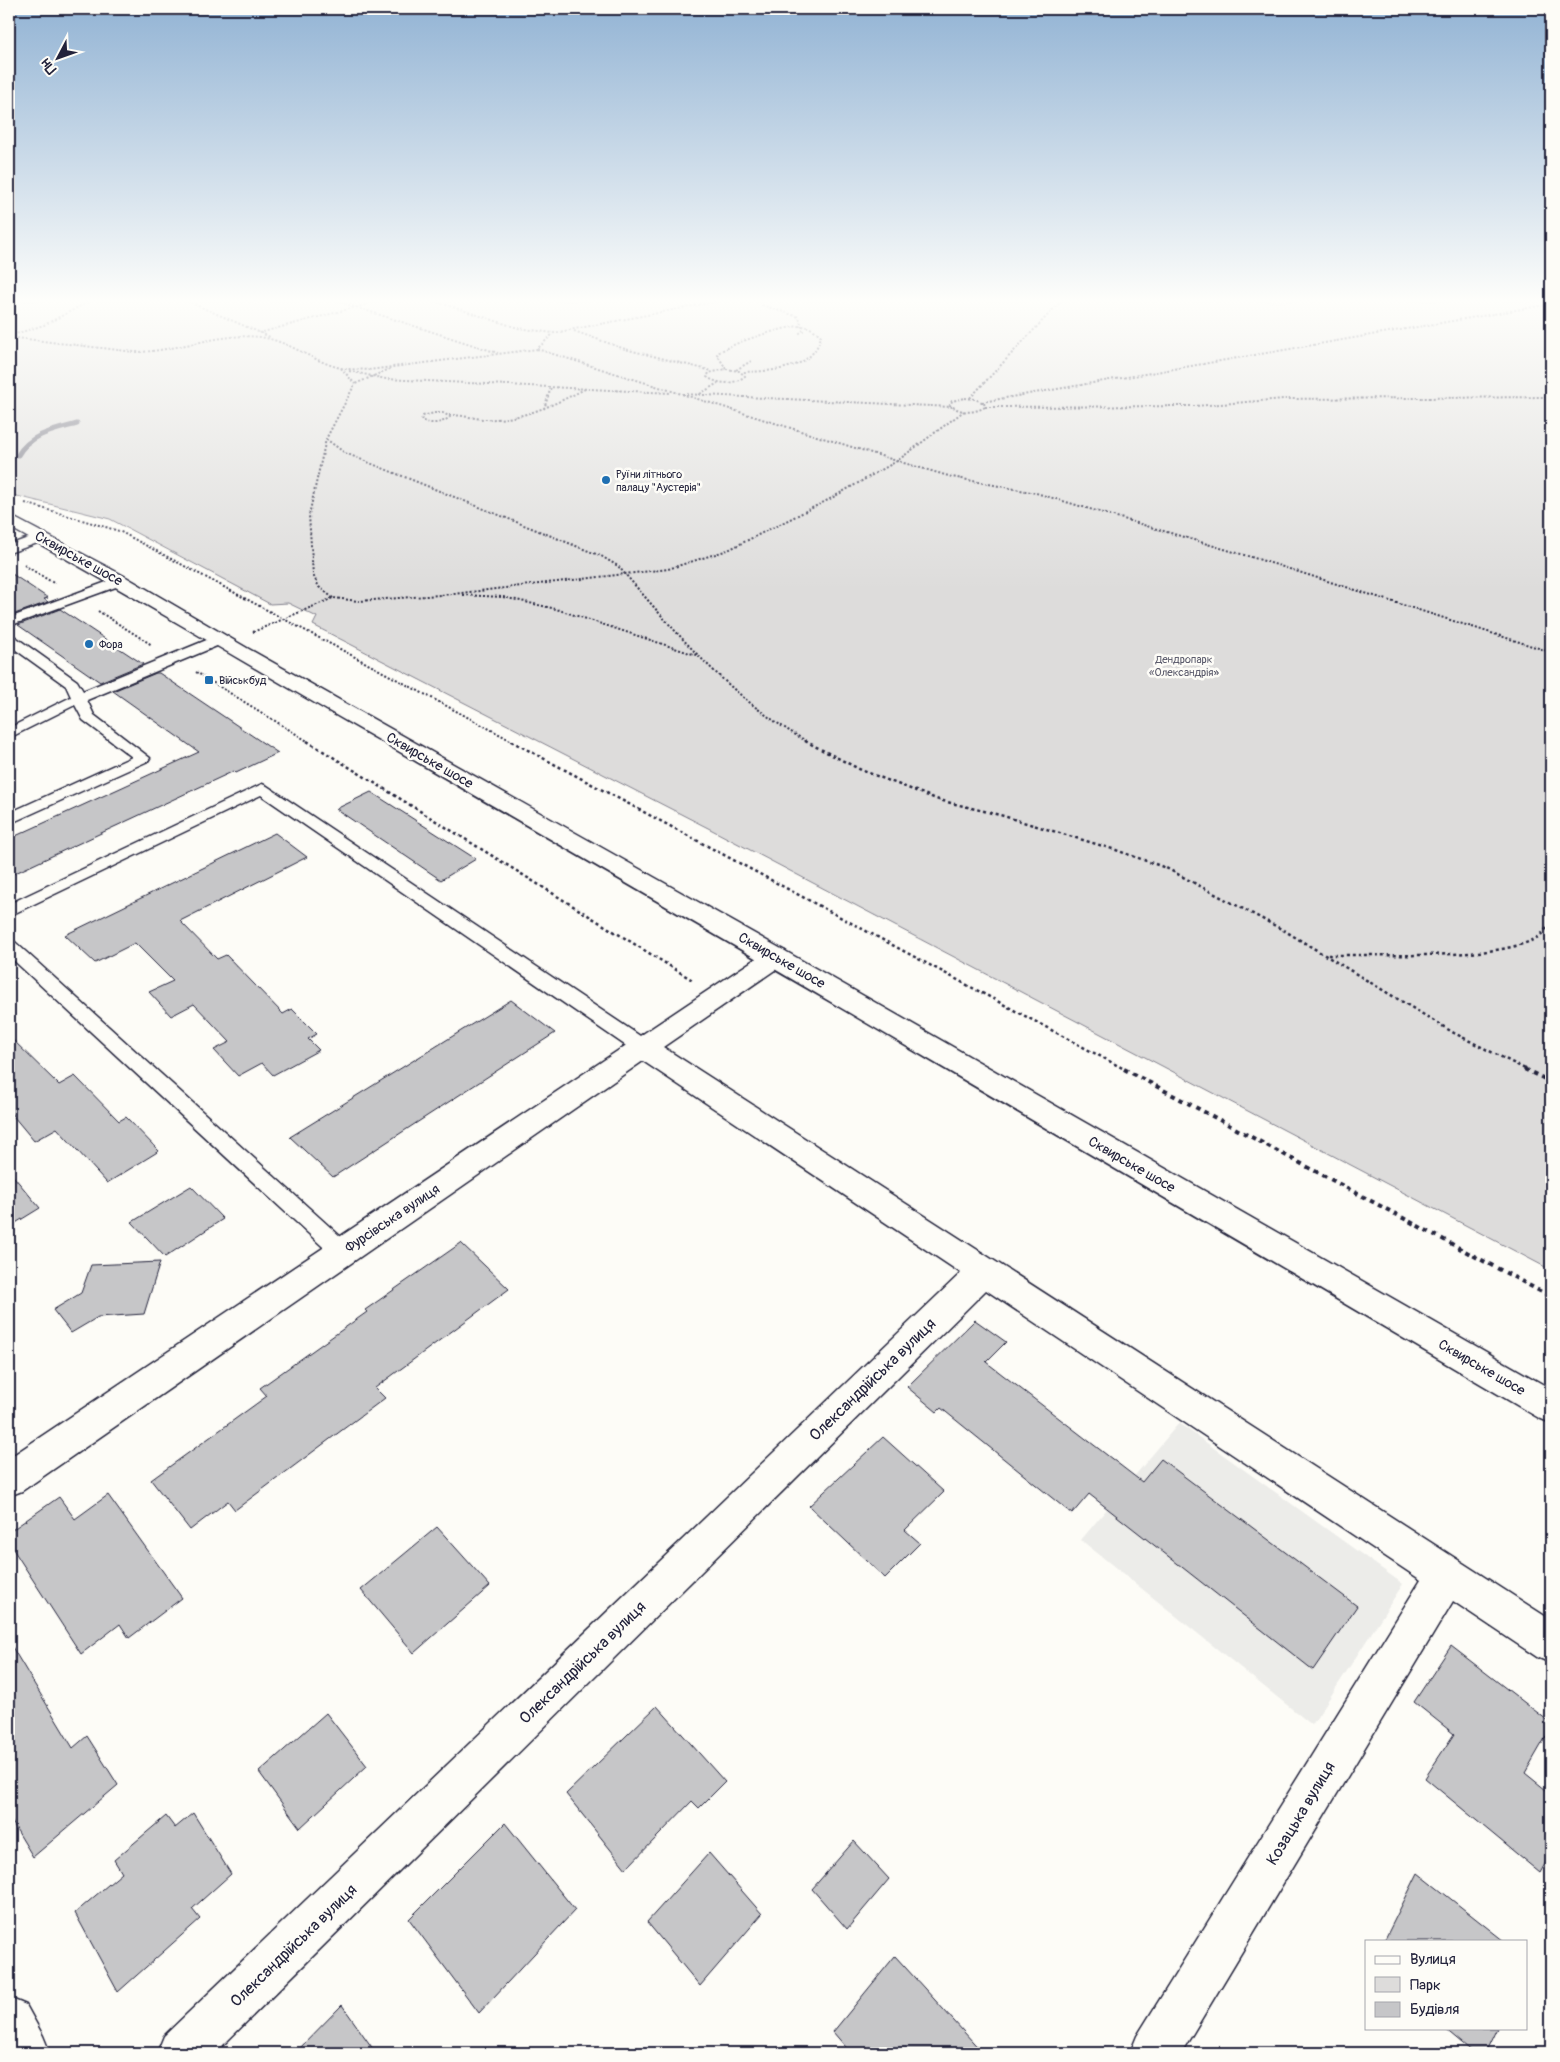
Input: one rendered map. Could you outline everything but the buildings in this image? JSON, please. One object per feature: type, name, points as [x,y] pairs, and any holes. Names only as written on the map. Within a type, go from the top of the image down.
[{"type":"street","name":"Сквирське шосе","points":[[13,511],[42,537],[776,957],[1551,1407]]},
{"type":"street","name":"Фурсівська вулиця","points":[[9,1479],[776,957]]},
{"type":"street","points":[[642,1047],[1551,1643]]},
{"type":"street","name":"Олександрійська вулиця","points":[[181,2053],[984,1271]]},
{"type":"street","name":"Козацька вулиця","points":[[1154,2053],[1447,1574]]},
{"type":"street","points":[[9,2022],[26,2053]]},
{"type":"lane","points":[[9,549],[42,537]]},
{"type":"lane","points":[[9,622],[120,581]]},
{"type":"lane","points":[[9,639],[72,684],[88,717],[143,758],[9,819]]},
{"type":"lane","points":[[9,734],[79,698],[220,640]]},
{"type":"lane","points":[[9,911],[262,789],[642,1047]]},
{"type":"lane","points":[[9,946],[342,1252]]},
{"type":"path","points":[[333,598],[319,587],[313,575],[309,515],[326,439],[349,397]]},
{"type":"path","points":[[544,410],[548,397]]},
{"type":"path","points":[[449,415],[447,421],[438,423],[420,420],[422,416],[434,413],[483,419],[503,418],[544,410],[570,397]]},
{"type":"path","points":[[688,397],[952,477],[1036,494],[1080,506],[1125,522],[1261,560],[1551,652]]},
{"type":"path","points":[[746,397],[952,407],[964,411],[985,407],[1195,406],[1284,399],[1521,397]]},
{"type":"path","points":[[952,407],[952,401],[970,398],[982,402],[1010,397]]},
{"type":"path","points":[[982,402],[985,407]]},
{"type":"path","points":[[250,633],[333,598],[359,601],[453,594],[668,569],[728,550],[828,500],[896,461],[964,411]]},
{"type":"path","points":[[326,439],[345,453],[601,556],[618,566],[696,655],[726,683],[788,731],[861,770],[939,800],[1116,850],[1166,868],[1278,926],[1454,1033],[1551,1082]]},
{"type":"path","points":[[13,511],[119,531],[584,778],[1551,1297]]},
{"type":"path","points":[[17,561],[718,996]]},
{"type":"path","points":[[453,594],[503,597],[556,609],[696,655]]},
{"type":"path","points":[[1327,955],[1466,953],[1517,946],[1539,937],[1551,924]]},
{"type":"shaded area","points":[[1179,1423],[1403,1584],[1312,1725],[1081,1540]]},
{"type":"green space","name":"Дендропарк «Олександрія»","points":[[9,397],[1551,397],[1551,1270],[712,830],[313,625],[317,617],[288,603],[270,604],[110,519],[9,494]]},
{"type":"waterway","points":[[18,455],[29,442],[36,438],[77,424]]},
{"type":"place","name":"Руїни літнього палацу \"Аустерія\"","points":[[606,480]]},
{"type":"place","name":"Фора","points":[[89,644]]},
{"type":"place","name":"Військбуд","points":[[209,680]]}]
